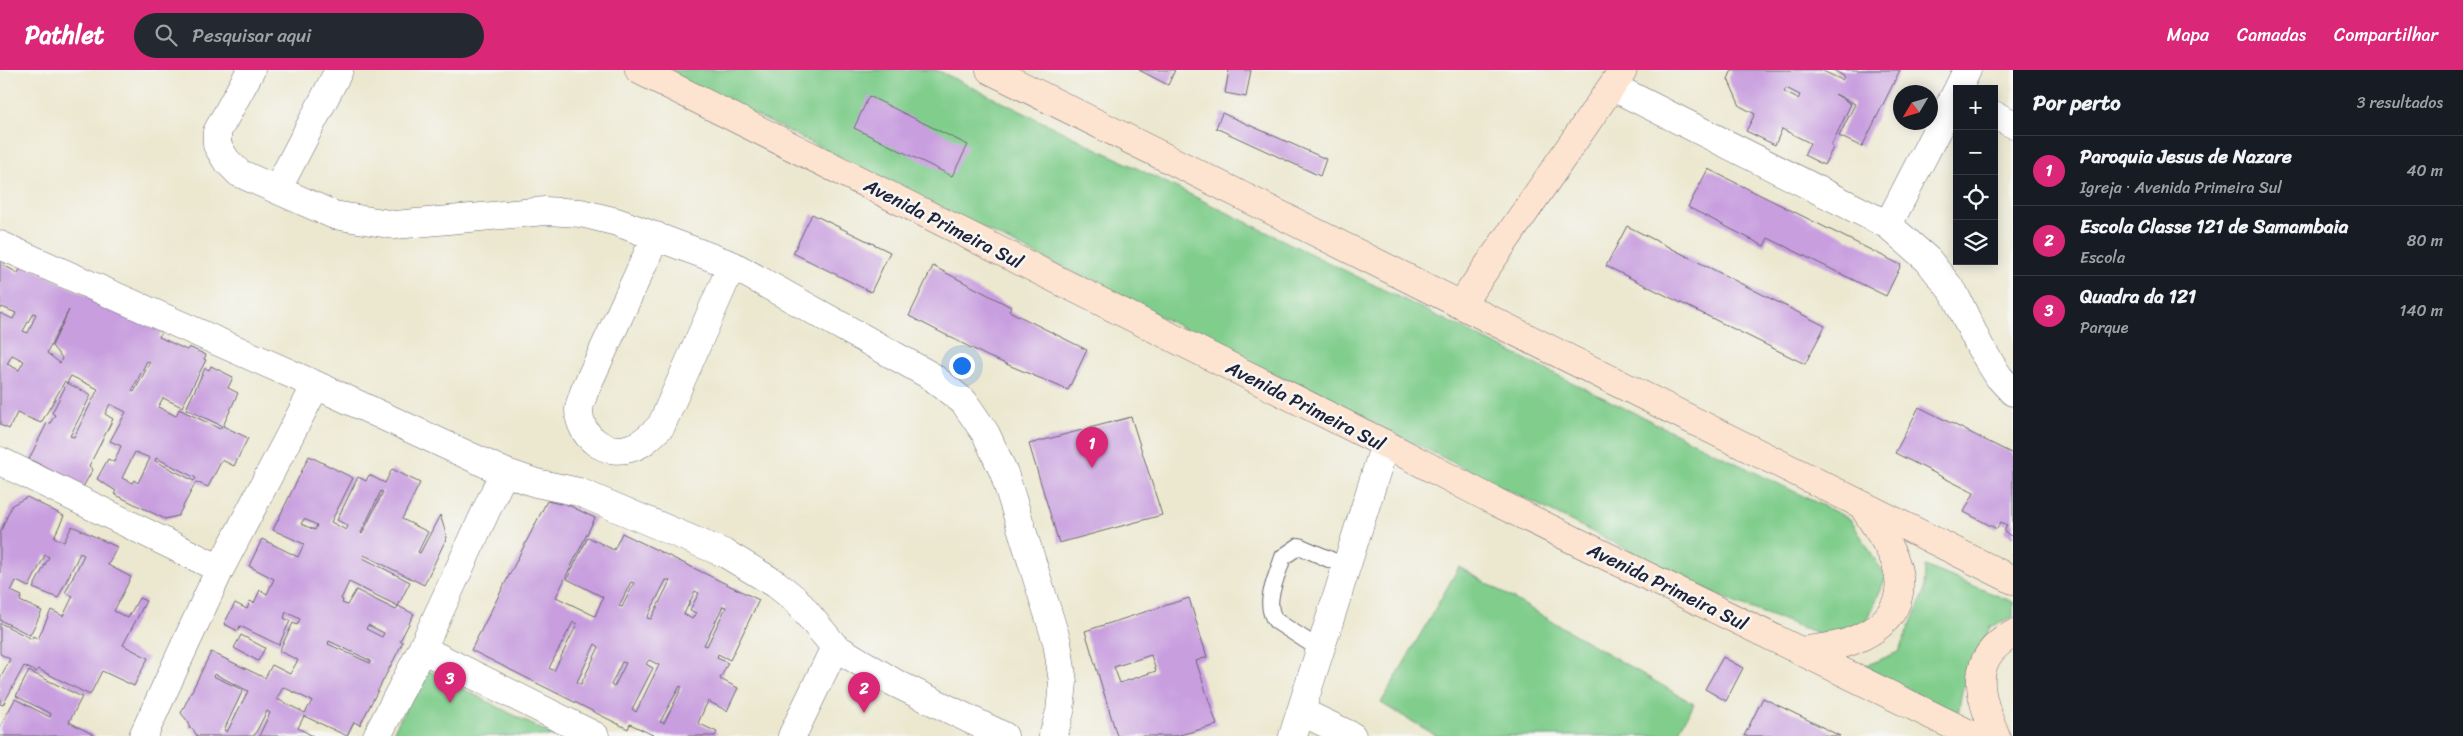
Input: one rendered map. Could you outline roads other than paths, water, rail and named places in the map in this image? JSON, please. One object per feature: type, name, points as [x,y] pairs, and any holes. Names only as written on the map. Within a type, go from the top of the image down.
[{"type":"street","points":[[251,70],[217,132],[218,145],[226,160],[239,173],[334,215],[395,225],[545,211],[581,212],[617,222],[732,265],[931,376],[964,402],[986,434],[1004,472],[1057,642],[1063,682],[1060,712],[1053,736]]},
{"type":"street","points":[[277,190],[339,70]]},
{"type":"street","name":"Avenida Primeira Sul","points":[[639,70],[1385,444],[1496,502],[1974,736]]},
{"type":"street","points":[[990,70],[1462,303],[1864,508],[2013,580]]},
{"type":"street","points":[[1960,85],[1967,70]]},
{"type":"street","points":[[1462,303],[1618,78],[1888,225],[1928,260],[1954,293],[1985,354],[1999,377],[2013,392]]},
{"type":"street","points":[[1888,225],[1953,99]]},
{"type":"street","points":[[1998,117],[2013,124]]},
{"type":"street","points":[[656,236],[584,392],[579,410],[584,428],[597,445],[616,451],[631,448],[646,440],[661,426],[732,265]]},
{"type":"street","points":[[0,245],[316,385],[504,472],[536,483],[579,492],[726,554],[776,584],[796,600],[835,647],[895,683],[1004,736]]},
{"type":"street","points":[[144,736],[220,569],[316,385]]},
{"type":"street","points":[[1352,736],[1298,724],[1385,444]]},
{"type":"street","points":[[1,465],[220,569]]},
{"type":"street","points":[[377,736],[422,649],[504,472]]},
{"type":"street","points":[[1800,651],[1848,643],[1871,632],[1894,612],[1901,590],[1896,564],[1864,508]]},
{"type":"street","points":[[1996,736],[1986,712],[1980,684],[1985,657],[2001,641],[2013,634]]},
{"type":"street","points":[[792,736],[835,647]]},
{"type":"street","points":[[422,649],[595,736]]},
{"type":"lane","points":[[1321,650],[1276,621],[1270,614],[1269,606],[1282,557],[1299,546],[1347,567]]},
{"type":"place","name":"Paroquia Jesus de Nazare","points":[[1092,468]]},
{"type":"place","name":"Quadra da 121","points":[[450,703]]},
{"type":"place","name":"Escola Classe 121 de Samambaia","points":[[864,713]]}]
